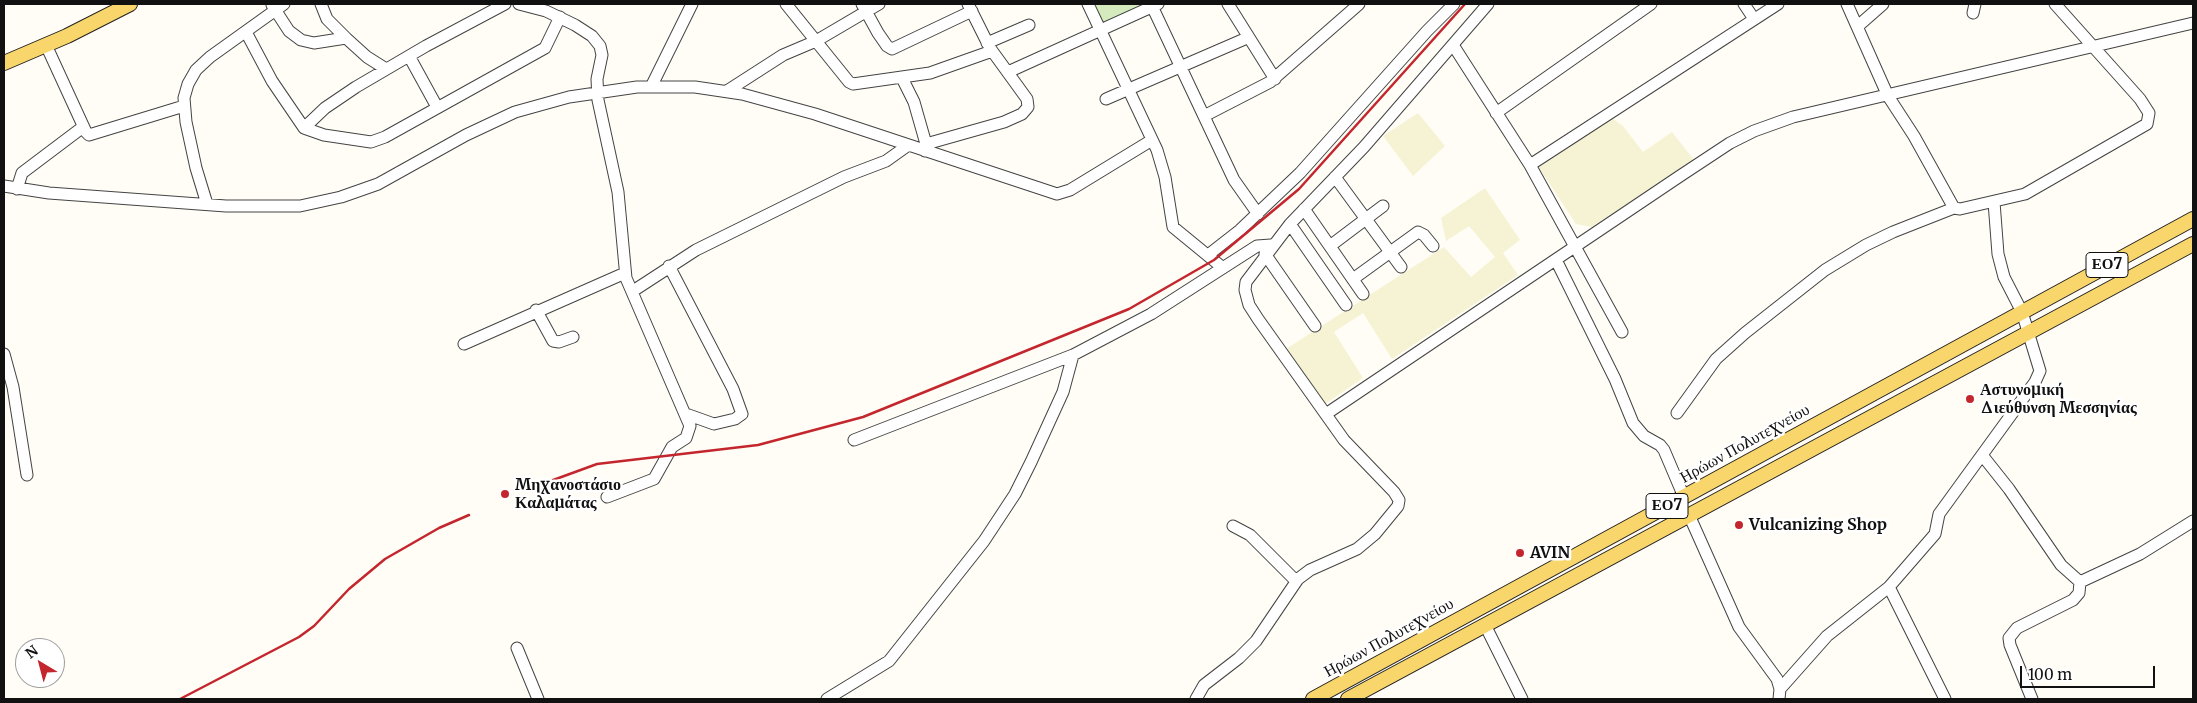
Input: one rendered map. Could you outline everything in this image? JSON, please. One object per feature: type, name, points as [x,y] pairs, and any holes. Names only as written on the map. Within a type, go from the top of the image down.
[{"type":"main road","points":[[4,63],[101,20],[130,4]]},
{"type":"main road","name":"Ηρώων Πολυτεχνείου","points":[[1313,699],[2193,219]]},
{"type":"main road","name":"Ηρώων Πολυτεχνείου","points":[[1348,699],[2193,244]]},
{"type":"street","points":[[321,4],[327,19],[373,62],[386,69]]},
{"type":"street","points":[[519,4],[538,8],[560,17],[592,36],[600,46],[602,55],[597,92],[620,202],[625,273],[690,426],[689,432],[683,440],[672,447],[654,479],[607,497]]},
{"type":"street","points":[[651,87],[692,4]]},
{"type":"street","points":[[786,4],[853,84],[930,73],[990,47],[1029,25]]},
{"type":"street","points":[[727,91],[782,55],[816,42],[864,7],[879,4]]},
{"type":"street","points":[[1088,4],[1152,140],[1165,177],[1173,227],[1224,268]]},
{"type":"street","points":[[1228,4],[1247,38],[1275,79]]},
{"type":"street","points":[[1196,699],[1204,685],[1239,658],[1256,641],[1296,581],[1310,570],[1357,549],[1375,534],[1398,506],[1399,500],[1394,492],[1344,440],[1248,304],[1245,290],[1246,282],[1268,250],[1290,224],[1335,177],[1488,4]]},
{"type":"street","points":[[1496,113],[1651,4]]},
{"type":"street","points":[[1744,4],[1754,19]]},
{"type":"street","points":[[1530,165],[1778,4]]},
{"type":"street","points":[[1847,4],[1888,96],[1914,136],[1954,208]]},
{"type":"street","points":[[1858,26],[1883,4]]},
{"type":"street","points":[[1677,414],[1716,359],[1745,333],[1825,270],[1893,232],[1954,208],[1994,202],[2025,194],[2044,185],[2149,122],[2150,117],[2144,104],[2055,4]]},
{"type":"street","points":[[304,128],[333,102],[386,69],[499,5]]},
{"type":"street","points":[[1008,72],[1154,5],[1180,66],[1234,180],[1258,214]]},
{"type":"street","points":[[1208,255],[1258,214],[1307,166],[1450,5]]},
{"type":"street","points":[[207,204],[190,145],[184,106],[188,84],[196,70],[210,57],[246,32],[277,6],[290,31],[304,42],[325,42],[346,38]]},
{"type":"street","points":[[1204,116],[1246,96],[1275,79],[1350,6]]},
{"type":"street","points":[[864,7],[887,46],[892,49],[970,7],[990,47],[1028,100],[1028,107],[1022,114],[1004,122],[925,148]]},
{"type":"street","points":[[246,32],[272,81],[304,128],[338,138],[375,142],[545,48],[560,17]]},
{"type":"street","points":[[1326,414],[1716,152],[1747,134],[1793,117],[2193,24]]},
{"type":"street","points":[[1106,99],[1247,38]]},
{"type":"street","points":[[46,45],[83,127],[88,134],[93,135],[184,106]]},
{"type":"street","points":[[1453,45],[1530,165],[1622,332]]},
{"type":"street","points":[[409,56],[437,107]]},
{"type":"street","points":[[902,78],[912,98],[925,148]]},
{"type":"street","points":[[4,186],[17,189],[207,204],[257,207],[289,206],[340,197],[390,178],[502,117],[547,102],[597,92],[651,87],[683,86],[727,91],[800,110],[907,146],[925,148],[1040,190],[1061,194],[1152,140]]},
{"type":"street","points":[[17,189],[22,173],[83,127]]},
{"type":"street","points":[[633,291],[669,266],[711,242],[844,177],[886,162],[907,146]]},
{"type":"street","points":[[1335,177],[1401,267]]},
{"type":"street","points":[[1689,515],[1739,627],[1770,668],[1780,694],[1827,636],[1889,587],[1935,534],[1939,514],[2030,390],[2040,371],[2022,312],[2004,277],[1999,259],[1994,202]]},
{"type":"street","points":[[1330,246],[1382,206]]},
{"type":"street","points":[[1304,209],[1364,294]]},
{"type":"street","points":[[1290,224],[1346,305]]},
{"type":"street","points":[[1353,279],[1418,232],[1424,234],[1433,246]]},
{"type":"street","points":[[854,440],[1073,355],[1151,314],[1257,246],[1268,250],[1315,326]]},
{"type":"street","points":[[1556,260],[1616,379],[1633,423],[1644,436],[1660,445],[1664,450],[1684,497]]},
{"type":"street","points":[[669,266],[733,389],[742,414],[736,419],[714,424],[686,414]]},
{"type":"street","points":[[464,344],[536,310],[625,273]]},
{"type":"street","points":[[536,310],[553,341],[559,342],[573,337]]},
{"type":"street","points":[[4,354],[13,387],[27,475]]},
{"type":"street","points":[[827,699],[889,661],[988,535],[1015,494],[1031,462],[1063,392],[1073,355]]},
{"type":"street","points":[[1982,455],[2009,489],[2061,564],[2080,582]]},
{"type":"street","points":[[2080,582],[2140,554],[2193,522]]},
{"type":"street","points":[[1232,526],[1250,535],[1296,581]]},
{"type":"street","points":[[2032,699],[2010,645],[2009,638],[2017,628],[2073,600],[2079,593],[2080,582]]},
{"type":"street","points":[[1889,587],[1945,699]]},
{"type":"street","points":[[1485,625],[1522,699]]},
{"type":"street","points":[[517,648],[538,699]]},
{"type":"shaded area","points":[[1418,113],[1445,146],[1413,176],[1383,136]]},
{"type":"shaded area","points":[[1612,118],[1623,126],[1643,152],[1672,132],[1694,160],[1592,227],[1576,224],[1538,166]]},
{"type":"shaded area","points":[[1485,188],[1520,240],[1503,253],[1518,275],[1392,359],[1363,313],[1334,332],[1363,378],[1325,404],[1286,349],[1444,247],[1471,277],[1495,257],[1469,226],[1446,241],[1441,218]]},
{"type":"green space","points":[[1095,4],[1144,4],[1144,5],[1103,23]]},
{"type":"railway","points":[[545,483],[597,464],[758,445],[863,417],[1129,309],[1214,260],[1299,189],[1465,4]]},
{"type":"railway","points":[[180,699],[299,637],[314,626],[349,589],[385,559],[439,528],[469,515]]},
{"type":"place","name":"Αστυνομική Διεύθυνση Μεσσηνίας","points":[[1970,399]]},
{"type":"place","name":"Μηχανοστάσιο Καλαμάτας","points":[[505,494]]},
{"type":"place","name":"Vulcanizing Shop","points":[[1739,525]]},
{"type":"place","name":"AVIN","points":[[1520,553]]}]
